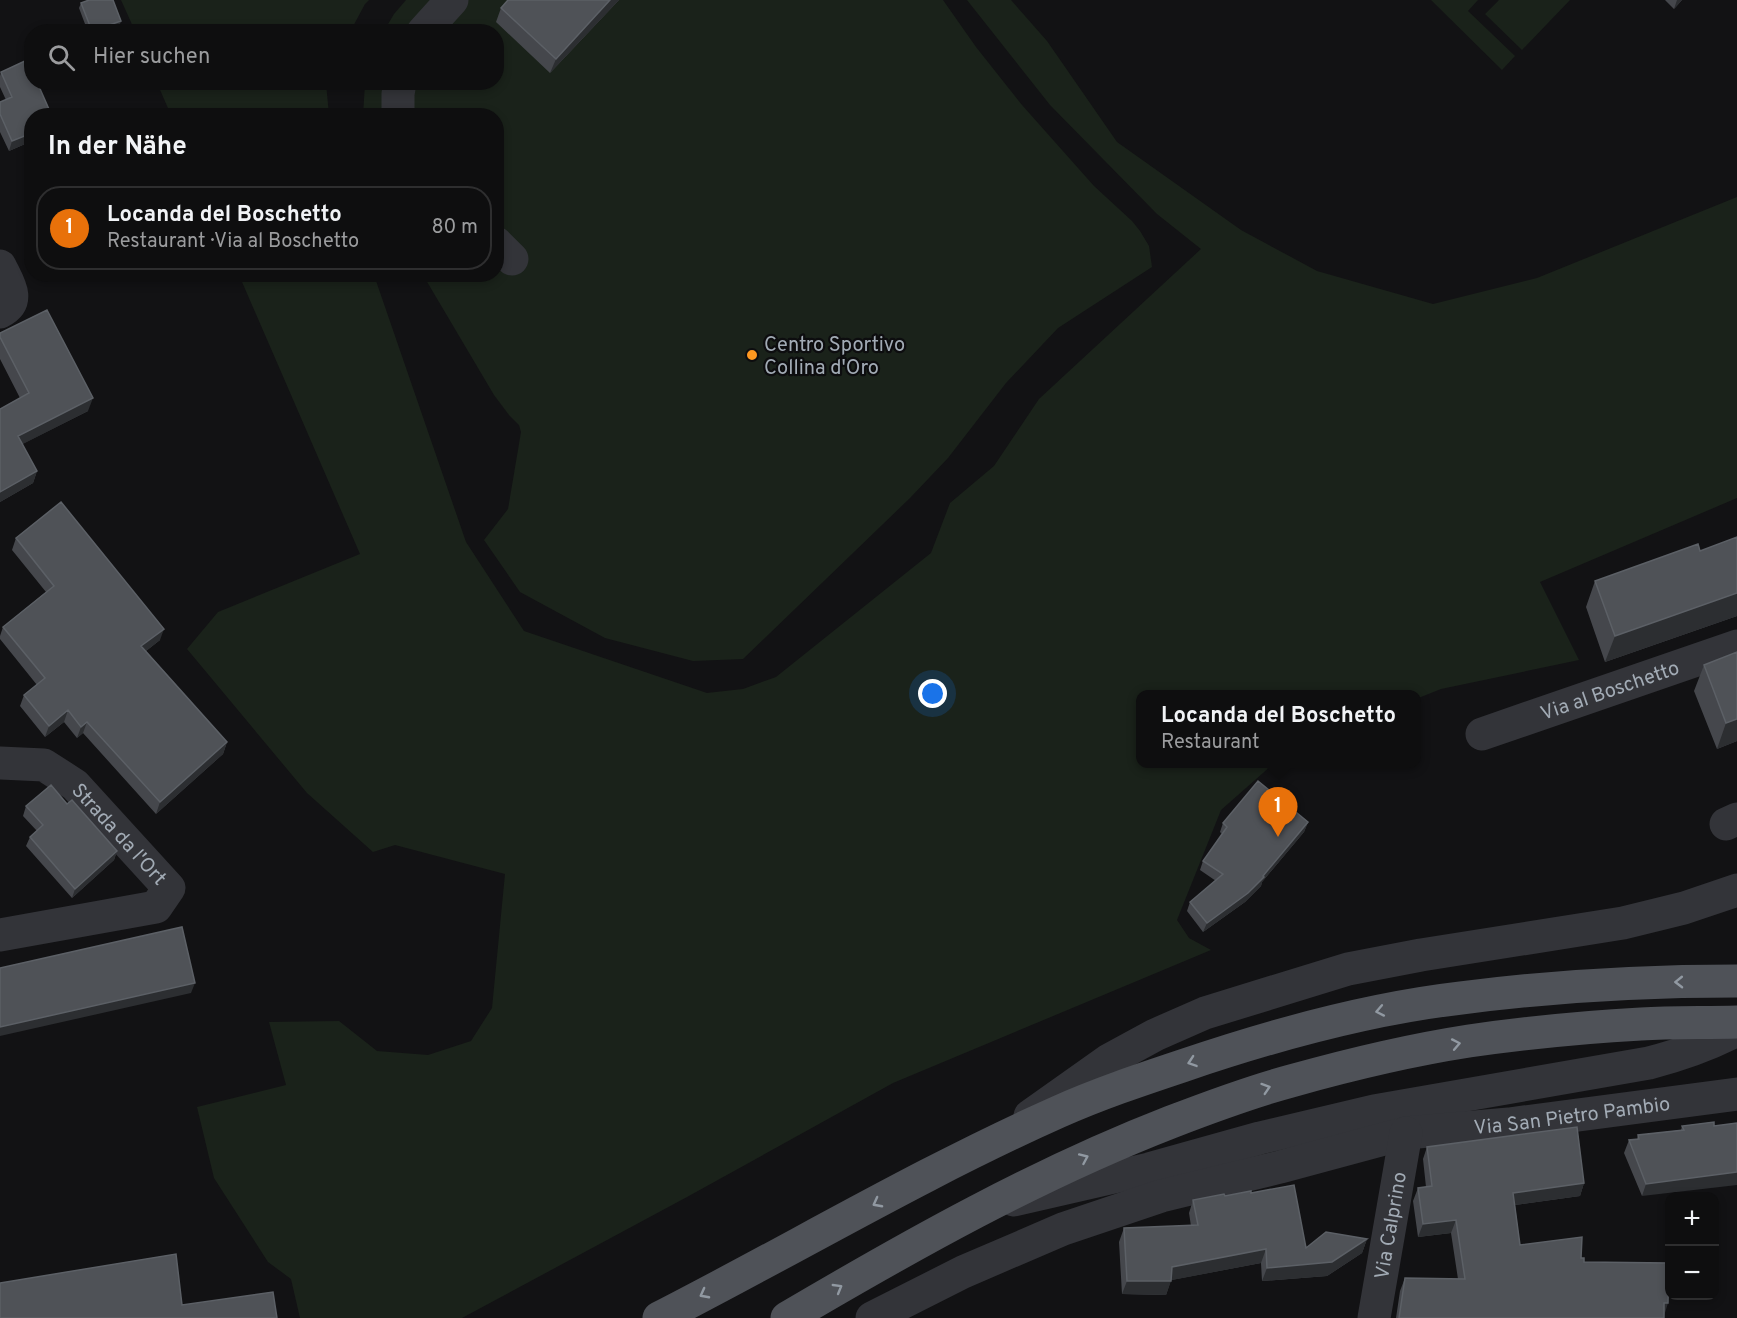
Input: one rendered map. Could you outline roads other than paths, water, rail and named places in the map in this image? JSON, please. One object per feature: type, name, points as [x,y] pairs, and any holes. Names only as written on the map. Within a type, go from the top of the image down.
[{"type":"main road","points":[[659,1318],[995,1142],[1060,1111],[1147,1077],[1220,1053],[1287,1033],[1382,1011],[1459,998],[1550,988],[1737,981]]},
{"type":"main road","points":[[787,1318],[986,1206],[1084,1158],[1204,1109],[1289,1081],[1369,1061],[1467,1041],[1642,1024],[1737,1022]]},
{"type":"street","points":[[430,24],[452,0]]},
{"type":"street","points":[[398,108],[399,90]]},
{"type":"street","points":[[0,266],[12,293],[12,300],[10,306],[0,312]]},
{"type":"street","name":"Via al Boschetto","points":[[1482,734],[1737,645]]},
{"type":"street","name":"Strada da l'Ort","points":[[0,763],[44,765],[75,784],[169,888],[156,907],[0,935]]},
{"type":"street","points":[[995,1142],[1109,1060],[1155,1035],[1205,1013],[1348,969],[1623,923],[1684,908],[1737,890]]},
{"type":"street","points":[[986,1206],[1149,1169],[1260,1138],[1374,1111],[1649,1063],[1687,1052],[1737,1030]]},
{"type":"street","name":"Via San Pietro Pambio","points":[[872,1318],[963,1272],[1063,1229],[1161,1196],[1406,1133],[1509,1124],[1737,1094]]},
{"type":"street","name":"Via Calprino","points":[[1374,1318],[1406,1133]]},
{"type":"place","name":"Centro Sportivo Collina d'Oro","points":[[752,355]]},
{"type":"place","name":"Locanda del Boschetto","points":[[1278,837]]}]
